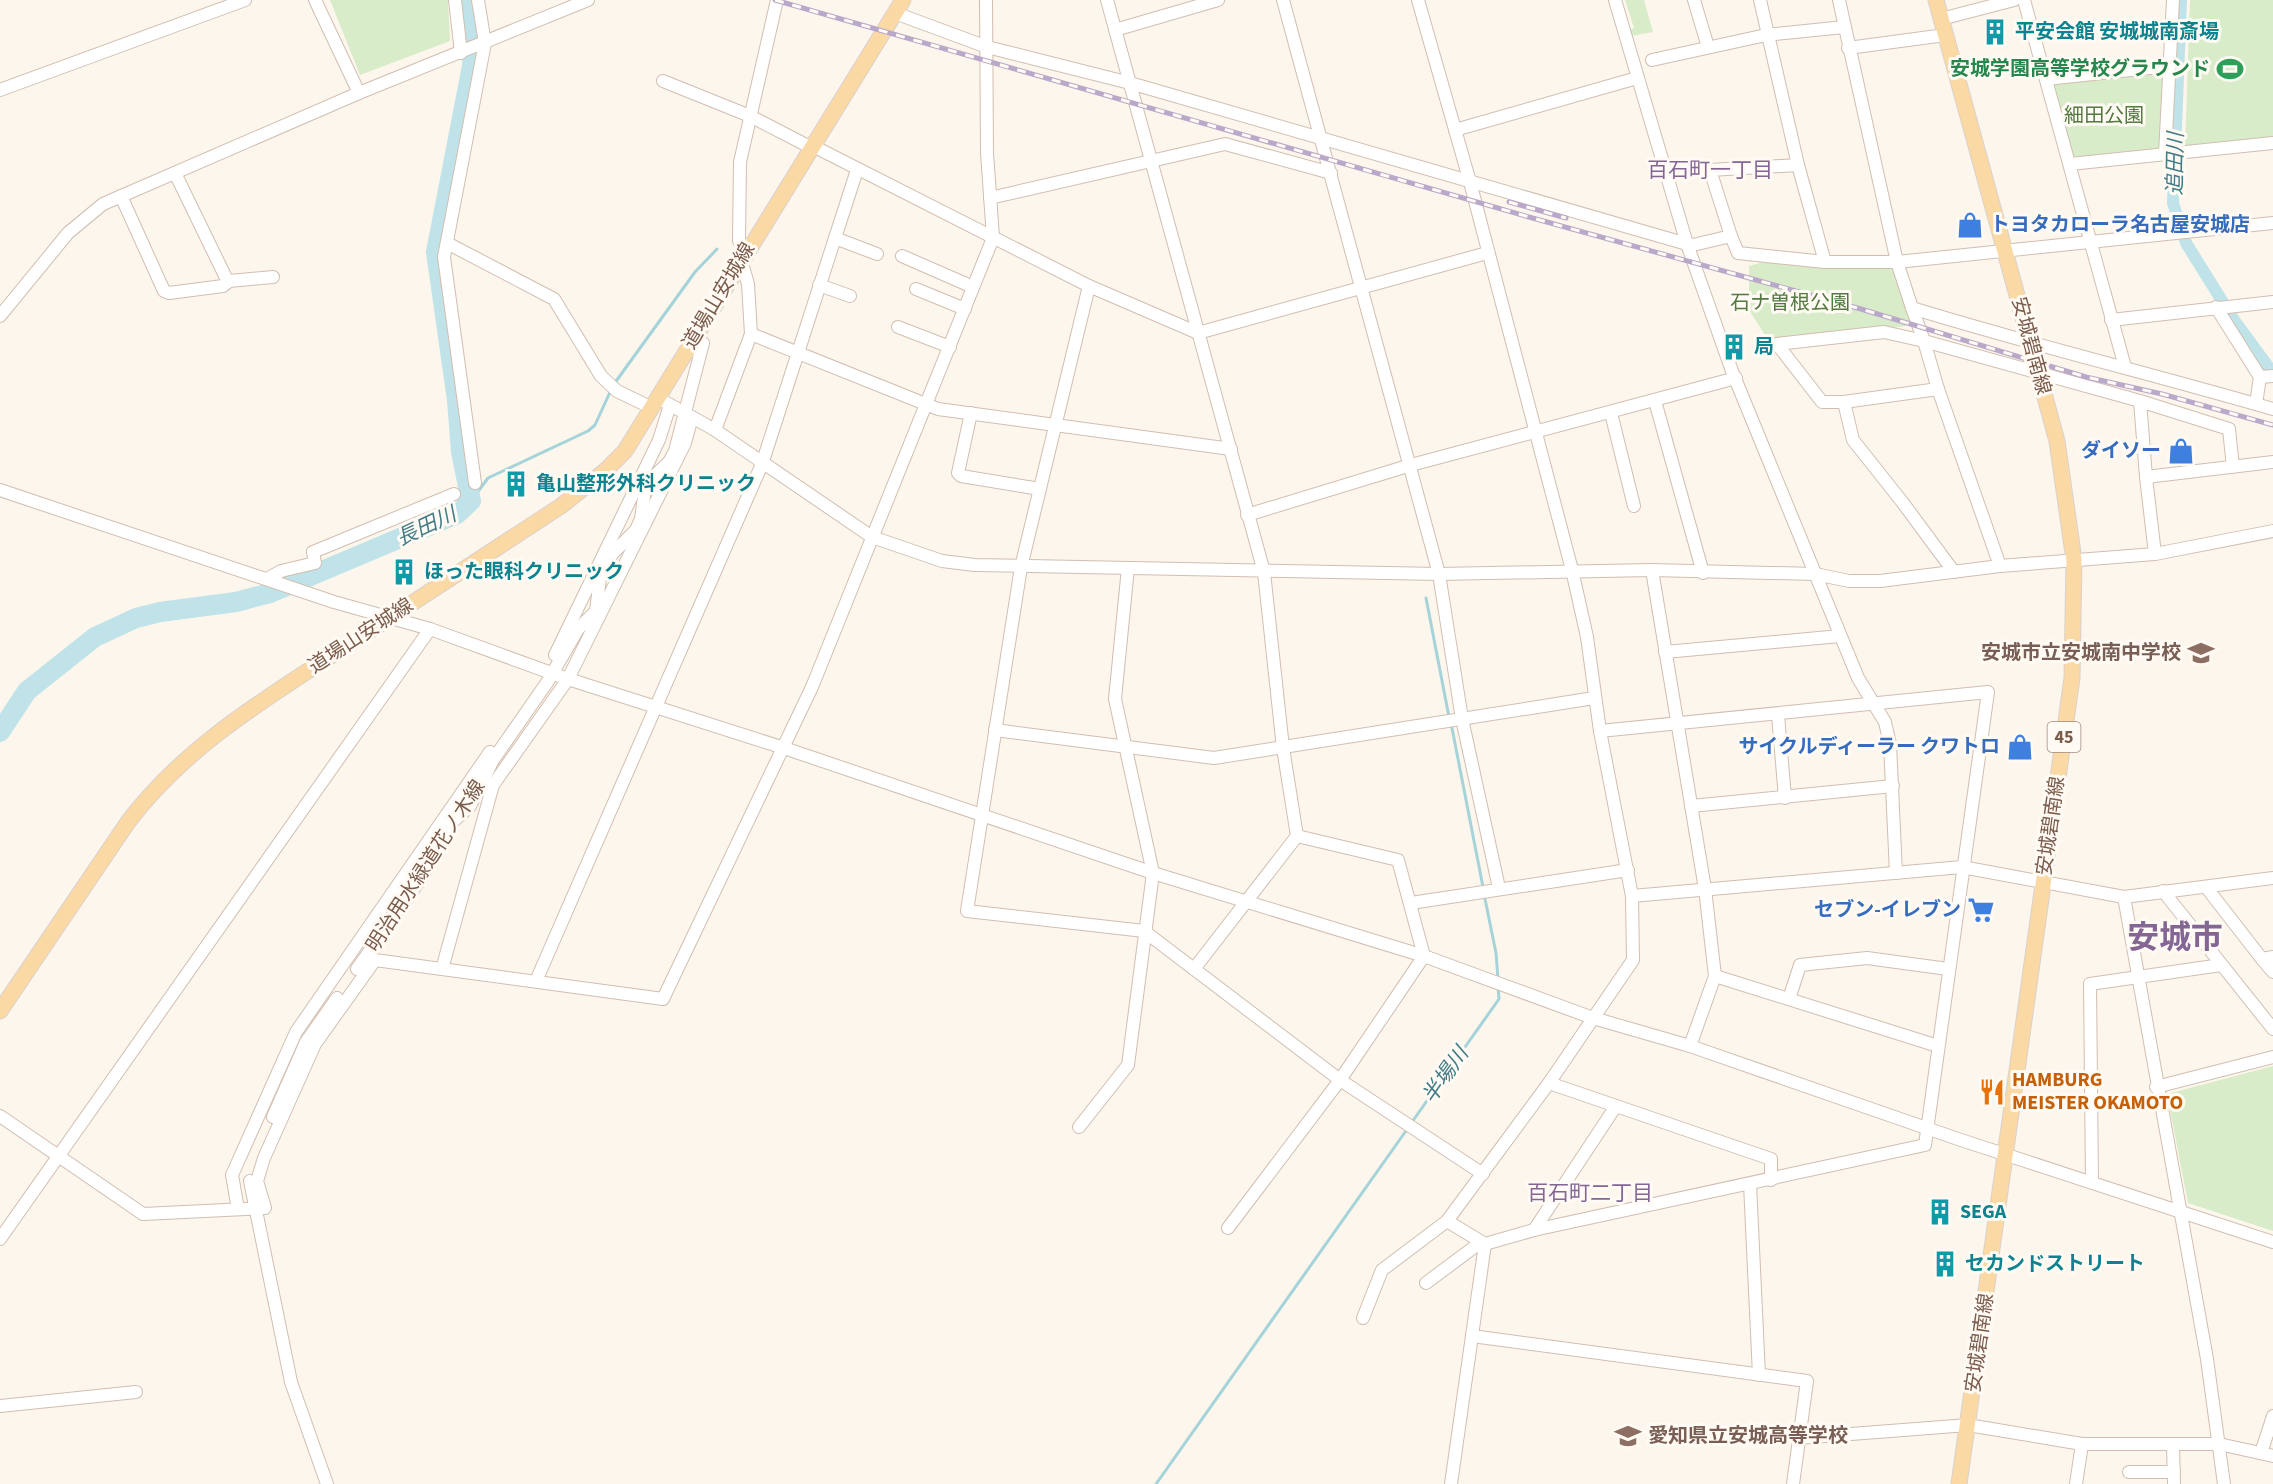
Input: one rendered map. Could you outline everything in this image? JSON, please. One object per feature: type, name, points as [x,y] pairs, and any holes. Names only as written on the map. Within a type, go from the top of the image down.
[{"type":"main road","name":"安城碧南線","points":[[1936,0],[2057,441],[2074,560],[2072,678],[2008,1120],[2007,1154],[1959,1484]]},
{"type":"main road","name":"道場山安城線","points":[[0,1011],[128,822],[168,774],[211,736],[255,705],[561,506],[605,471],[632,442],[660,404],[744,255],[899,6]]},
{"type":"street","points":[[0,90],[245,0]]},
{"type":"street","points":[[315,0],[359,93]]},
{"type":"street","points":[[455,0],[463,52]]},
{"type":"street","points":[[475,483],[444,257],[482,44],[478,0]]},
{"type":"street","points":[[2,310],[68,233],[103,204],[359,93],[588,0]]},
{"type":"street","points":[[715,430],[751,334],[748,284],[744,255],[739,241],[738,183],[740,162],[777,0]]},
{"type":"street","points":[[0,1116],[143,1214],[265,1208],[257,1181],[258,1171],[315,1044],[369,965],[375,960],[663,999],[812,687],[993,238],[985,77],[986,0]]},
{"type":"street","points":[[1107,0],[1264,572],[1283,748],[1297,836],[1194,969]]},
{"type":"street","points":[[1115,30],[1218,0]]},
{"type":"street","points":[[1283,0],[1363,287],[1439,574],[1462,718],[1499,888]]},
{"type":"street","points":[[1363,1318],[1382,1270],[1447,1221],[1549,1083],[1633,960],[1632,896],[1628,870],[1594,698],[1587,637],[1572,570],[1470,182],[1418,0]]},
{"type":"street","points":[[1615,0],[1687,244],[1736,378],[1840,636],[1874,705],[1885,722],[1890,744],[1896,873]]},
{"type":"street","points":[[1694,0],[1708,47]]},
{"type":"street","points":[[1760,0],[1766,35],[1798,165],[1826,262]]},
{"type":"street","points":[[1839,0],[1897,262],[1938,389],[2000,566]]},
{"type":"street","points":[[1941,19],[2014,0]]},
{"type":"street","points":[[2024,0],[2125,367]]},
{"type":"street","points":[[2171,154],[2168,66],[2173,0]]},
{"type":"street","points":[[899,6],[987,46],[1130,83],[1687,244],[1693,245],[1731,236]]},
{"type":"street","points":[[1652,60],[1766,35],[1844,27]]},
{"type":"street","points":[[1848,48],[1945,35]]},
{"type":"street","points":[[2046,79],[2168,66]]},
{"type":"street","points":[[1455,130],[1637,78]]},
{"type":"street","points":[[663,81],[750,116],[1089,286],[1198,333],[1487,253]]},
{"type":"street","points":[[2070,164],[2273,143]]},
{"type":"street","points":[[990,198],[1152,163],[1225,144],[1331,173]]},
{"type":"street","points":[[1798,165],[1710,170],[1738,253],[1826,262],[1897,262],[2273,223]]},
{"type":"street","points":[[536,981],[762,464],[857,170]]},
{"type":"street","points":[[175,173],[228,282]]},
{"type":"street","points":[[121,196],[164,291],[223,286],[228,282],[273,277]]},
{"type":"street","points":[[835,238],[877,254]]},
{"type":"street","points":[[447,243],[554,299],[600,376],[612,387],[688,415],[715,430],[872,537],[942,561],[1021,567],[1264,572],[1439,574],[1652,570],[1815,574],[1849,580],[1880,581],[2000,566],[2156,554],[2273,531]]},
{"type":"street","points":[[902,256],[973,287]]},
{"type":"street","points":[[819,285],[850,296]]},
{"type":"street","points":[[1089,286],[1021,567],[967,911],[1144,932],[1340,1080],[1483,1174]]},
{"type":"street","points":[[916,289],[964,309]]},
{"type":"street","points":[[2111,320],[2273,302]]},
{"type":"street","points":[[2222,307],[2268,376],[2256,404]]},
{"type":"street","points":[[1912,308],[2031,344],[2125,367],[2273,409]]},
{"type":"street","points":[[898,327],[950,347]]},
{"type":"street","points":[[1938,389],[1844,402],[1822,402],[1777,344],[1884,332],[1923,341],[2140,401],[2229,429],[2233,467]]},
{"type":"street","points":[[751,334],[926,405],[1231,449]]},
{"type":"street","name":"明治用水緑道花ノ木線","points":[[327,1484],[291,1382],[250,1179],[251,1168],[306,1041],[425,873],[448,826],[470,806],[493,760],[578,629],[596,611],[600,578],[612,554],[636,530],[641,519],[645,489],[669,462],[688,415],[703,343]]},
{"type":"street","points":[[1247,515],[1411,465],[1736,378]]},
{"type":"street","points":[[1655,401],[1703,573]]},
{"type":"street","points":[[2140,401],[2146,477],[2156,554]]},
{"type":"street","points":[[1844,402],[1852,440],[1903,503],[1954,573]]},
{"type":"street","points":[[238,1209],[232,1175],[296,1032],[550,672],[659,440],[660,404]]},
{"type":"street","points":[[971,413],[958,473],[961,476],[1040,489]]},
{"type":"street","points":[[1611,413],[1634,506]]},
{"type":"street","points":[[442,969],[493,785],[568,679],[686,444],[688,415]]},
{"type":"street","points":[[2146,477],[2273,462]]},
{"type":"street","points":[[0,490],[334,602],[430,629],[568,679],[784,748],[1153,873],[1424,956],[1593,1018],[1690,1046],[2273,1242]]},
{"type":"street","points":[[267,579],[281,571],[315,563],[313,552],[454,494]]},
{"type":"street","points":[[1079,1127],[1128,1065],[1153,873],[1115,699],[1128,568]]},
{"type":"street","points":[[1652,570],[1705,889],[1715,976],[1690,1046]]},
{"type":"street","points":[[0,1239],[430,629]]},
{"type":"street","points":[[1665,652],[1840,636]]},
{"type":"street","points":[[1426,1283],[1483,1243],[1925,1145],[1988,692],[1778,715],[1600,731]]},
{"type":"street","points":[[995,730],[1214,758],[1594,698]]},
{"type":"street","points":[[1778,715],[1785,798]]},
{"type":"street","points":[[1690,806],[1893,786]]},
{"type":"street","points":[[1297,836],[1398,860],[1424,956]]},
{"type":"street","points":[[1632,896],[1962,867],[2124,897],[2273,878]]},
{"type":"street","points":[[1411,903],[1628,870]]},
{"type":"street","points":[[2206,887],[2267,958],[2273,972]]},
{"type":"street","points":[[2163,891],[2273,1029]]},
{"type":"street","points":[[2124,897],[2224,1484]]},
{"type":"street","points":[[1228,1228],[1340,1080],[1424,956]]},
{"type":"street","points":[[1789,999],[1800,965],[1867,958],[1948,969]]},
{"type":"street","points":[[2092,1182],[2090,984],[2221,965]]},
{"type":"street","points":[[1715,976],[1938,1046]]},
{"type":"street","points":[[2156,1087],[2273,1057]]},
{"type":"street","points":[[1549,1083],[1771,1159],[1771,1180]]},
{"type":"street","points":[[1534,1230],[1616,1106]]},
{"type":"street","points":[[1750,1184],[1759,1375]]},
{"type":"street","points":[[1447,1221],[1483,1243]]},
{"type":"street","points":[[1451,1484],[1483,1243]]},
{"type":"street","points":[[1472,1336],[1807,1381],[1793,1484]]},
{"type":"street","points":[[0,1406],[136,1392]]},
{"type":"street","points":[[1799,1438],[1968,1425],[2082,1444],[2219,1444],[2267,1455],[2273,1416]]},
{"type":"street","points":[[2076,1484],[2082,1444]]},
{"type":"street","points":[[2129,1472],[2174,1478],[2174,1445]]},
{"type":"green space","points":[[330,0],[448,0],[450,41],[360,75]]},
{"type":"green space","points":[[1625,0],[1644,0],[1653,32],[1631,36],[1629,30],[1634,28]]},
{"type":"green space","name":"安城学園高等学校グラウンド","points":[[2190,0],[2273,0],[2273,138],[2185,147]]},
{"type":"green space","name":"細田公園","points":[[2161,71],[2165,75],[2162,147],[2158,151],[2078,158],[2073,155],[2054,86],[2059,81]]},
{"type":"green space","name":"石ナ曽根公園","points":[[1766,261],[1892,268],[1910,319],[1906,326],[1770,343],[1742,299],[1749,292],[1749,266]]},
{"type":"green space","points":[[2273,1066],[2273,1231],[2188,1203],[2167,1094]]},
{"type":"waterway","name":"長田川","points":[[0,732],[27,691],[95,637],[136,618],[160,612],[236,602],[270,593],[457,514],[471,501],[461,452],[457,400],[436,252],[472,66],[474,34],[469,0]]},
{"type":"waterway","name":"追田川","points":[[2181,0],[2173,203],[2186,243],[2234,320],[2273,373]]},
{"type":"waterway","points":[[614,384],[695,272],[717,249]]},
{"type":"waterway","points":[[471,501],[488,478],[588,431],[595,425],[611,390]]},
{"type":"waterway","name":"半場川","points":[[1426,598],[1449,717]]},
{"type":"waterway","name":"半場川","points":[[1451,723],[1483,887]]},
{"type":"waterway","name":"半場川","points":[[1484,894],[1496,953],[1498,979]]},
{"type":"waterway","name":"半場川","points":[[1412,1122],[1499,999],[1498,986]]},
{"type":"waterway","name":"半場川","points":[[1156,1484],[1408,1128]]},
{"type":"railway","points":[[775,0],[1536,219],[1861,309],[2086,377],[2162,394],[2273,425]]},
{"type":"railway","points":[[1509,202],[1566,218]]},
{"type":"place","name":"平安会館 安城城南斎場","points":[[1995,32]]},
{"type":"place","name":"安城学園高等学校グラウンド","points":[[2230,69]]},
{"type":"place","name":"トヨタカローラ名古屋安城店","points":[[1970,225]]},
{"type":"place","name":"局","points":[[1734,347]]},
{"type":"place","name":"ダイソー","points":[[2181,451]]},
{"type":"place","name":"亀山整形外科クリニック","points":[[516,484]]},
{"type":"place","name":"ほった眼科クリニック","points":[[404,572]]},
{"type":"place","name":"安城市立安城南中学校","points":[[2201,653]]},
{"type":"place","name":"サイクルディーラー クワトロ","points":[[2020,747]]},
{"type":"place","name":"セブン-イレブン","points":[[1981,910]]},
{"type":"place","name":"HAMBURG MEISTER OKAMOTO","points":[[1992,1092]]},
{"type":"place","name":"SEGA","points":[[1940,1212]]},
{"type":"place","name":"セカンドストリート","points":[[1945,1264]]},
{"type":"place","name":"愛知県立安城高等学校","points":[[1628,1436]]},
{"type":"district","name":"百石町一丁目","points":[[1710,170]]},
{"type":"district","name":"安城市","points":[[2175,938]]},
{"type":"district","name":"百石町二丁目","points":[[1590,1193]]}]
